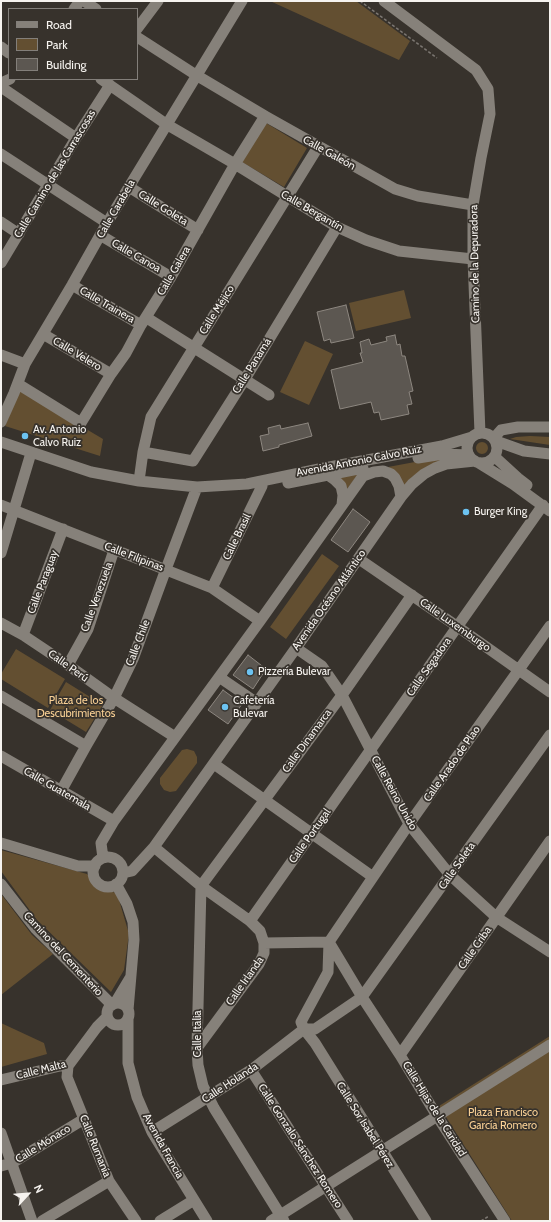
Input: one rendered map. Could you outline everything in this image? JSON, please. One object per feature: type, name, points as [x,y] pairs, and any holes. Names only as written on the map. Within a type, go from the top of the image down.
[{"type":"street","points":[[84,1],[94,8]]},
{"type":"street","points":[[138,28],[158,1]]},
{"type":"street","name":"Calle Carabela","points":[[1,422],[25,364],[166,124],[242,1]]},
{"type":"street","name":"Camino de la Depuradora","points":[[384,1],[476,70],[488,89],[490,114],[473,205],[476,435]]},
{"type":"street","name":"Calle Galeón","points":[[138,38],[196,75],[265,116],[395,189],[418,196],[473,205]]},
{"type":"street","name":"Calle Bergantín","points":[[105,82],[166,124],[235,164],[337,227],[366,240],[399,251],[473,259]]},
{"type":"street","name":"Calle Camino de las Carrascosas","points":[[1,263],[76,138],[105,82]]},
{"type":"street","points":[[1,87],[76,138]]},
{"type":"street","name":"Calle Galera","points":[[18,384],[81,423],[111,374],[126,353],[172,276],[235,164],[265,116]]},
{"type":"street","name":"Calle Méjico","points":[[139,481],[143,452],[151,417],[318,147]]},
{"type":"street","points":[[1,154],[107,223]]},
{"type":"street","name":"Calle Goleta","points":[[129,187],[198,230]]},
{"type":"street","points":[[1,222],[19,234]]},
{"type":"street","name":"Calle Panamá","points":[[143,452],[193,461],[245,379],[337,227]]},
{"type":"street","name":"Calle Canoa","points":[[100,235],[172,276]]},
{"type":"street","name":"Calle Trainera","points":[[72,285],[194,348],[269,395]]},
{"type":"street","name":"Calle Velero","points":[[43,334],[111,374]]},
{"type":"street","points":[[1,355],[25,364]]},
{"type":"street","points":[[495,440],[501,430],[518,427],[550,427]]},
{"type":"street","points":[[548,506],[474,460],[468,446],[476,435],[490,435],[495,440],[524,451],[550,454]]},
{"type":"street","name":"Avenida Antonio Calvo Ruiz","points":[[1,442],[91,472],[139,481],[197,487],[247,484],[319,468],[442,446],[476,435]]},
{"type":"street","points":[[474,460],[488,462],[496,455],[498,448],[495,440]]},
{"type":"street","points":[[496,455],[524,451]]},
{"type":"street","points":[[1,553],[31,453]]},
{"type":"street","name":"Avenida Antonio Calvo Ruiz","points":[[247,484],[262,486],[281,484],[443,454],[474,460]]},
{"type":"street","points":[[496,455],[548,506]]},
{"type":"street","points":[[99,862],[102,843],[114,821],[260,621],[363,476],[381,457]]},
{"type":"street","name":"Avenida Océano Atlántico","points":[[122,874],[132,871],[154,847],[359,559],[401,497],[412,484],[424,474],[435,468],[446,464],[474,460]]},
{"type":"street","points":[[363,476],[374,472],[383,471],[391,474],[399,486],[401,497]]},
{"type":"street","points":[[328,475],[341,486],[343,495],[342,505]]},
{"type":"street","name":"Calle Brasil","points":[[212,588],[262,486]]},
{"type":"street","name":"Calle Chile","points":[[61,791],[114,698],[134,659],[197,487]]},
{"type":"street","name":"Calle Filipinas","points":[[1,505],[212,588],[260,621]]},
{"type":"street","name":"Calle Segadora","points":[[370,751],[458,627],[548,506]]},
{"type":"street","name":"Calle Paraguay","points":[[23,635],[64,529]]},
{"type":"street","name":"Calle Venezuela","points":[[68,665],[88,629],[114,550]]},
{"type":"street","name":"Calle Luxemburgo","points":[[359,559],[550,692]]},
{"type":"street","name":"Calle Dinamarca","points":[[201,886],[342,694],[412,595]]},
{"type":"street","name":"Calle Perú","points":[[1,623],[23,635],[114,698],[175,737]]},
{"type":"street","name":"Calle Arado de Plao","points":[[328,942],[409,824],[550,626]]},
{"type":"street","name":"Calle Reino Unido","points":[[296,648],[322,666],[342,694],[370,751],[409,824],[450,875],[496,917],[549,950]]},
{"type":"street","points":[[219,677],[257,703]]},
{"type":"street","points":[[1,696],[86,746]]},
{"type":"street","name":"Calle Soleta","points":[[362,997],[550,735]]},
{"type":"street","name":"Calle Portugal","points":[[250,920],[370,751]]},
{"type":"street","name":"Calle Guatemala","points":[[1,756],[114,821]]},
{"type":"street","points":[[214,764],[373,877]]},
{"type":"street","name":"Calle Criba","points":[[400,1055],[550,841]]},
{"type":"street","points":[[1,843],[78,866],[99,862]]},
{"type":"street","points":[[154,847],[201,886]]},
{"type":"street","points":[[107,857],[120,862],[122,874],[116,884],[109,886],[100,884],[96,880],[93,870],[99,862],[107,857]]},
{"type":"street","name":"Camino del Cementerio","points":[[1,884],[35,928],[113,1004]]},
{"type":"street","name":"Avenida Francia","points":[[116,884],[127,904],[133,922],[134,940],[128,1014],[128,1063],[137,1097],[152,1132],[207,1221]]},
{"type":"street","name":"Calle Irlanda","points":[[196,1048],[259,964],[264,953],[264,943],[260,931],[250,920],[201,886]]},
{"type":"street","name":"Calle Italia","points":[[201,886],[196,1048],[198,1065],[203,1086],[208,1097],[278,1219]]},
{"type":"street","points":[[264,943],[328,942],[328,972],[300,1022],[304,1029]]},
{"type":"street","name":"Calle Hijas de la Caridad","points":[[328,942],[505,1221]]},
{"type":"street","name":"Avenida Francia","points":[[113,1004],[130,978]]},
{"type":"street","name":"Calle Holanda","points":[[152,1132],[251,1070],[304,1029],[315,1028],[362,997]]},
{"type":"street","points":[[111,1021],[121,1024],[124,1023],[128,1014],[124,1005],[113,1004],[107,1010],[111,1021],[128,1043]]},
{"type":"street","name":"Calle Malta","points":[[1,1080],[60,1066],[68,1066],[97,1027],[111,1021]]},
{"type":"street","name":"Calle Sor Isabel Pérez","points":[[304,1029],[315,1043],[426,1221]]},
{"type":"street","points":[[278,1219],[326,1186],[550,1045]]},
{"type":"street","name":"Calle Rumanía","points":[[68,1066],[67,1077],[109,1180],[136,1221]]},
{"type":"street","name":"Calle Gonzalo Sánchez Romero","points":[[251,1070],[348,1221]]},
{"type":"street","name":"Calle Mónaco","points":[[1,1166],[12,1163],[84,1118]]},
{"type":"street","points":[[1,1133],[32,1221]]},
{"type":"street","points":[[42,1221],[109,1180]]},
{"type":"street","points":[[160,1221],[194,1200]]},
{"type":"path","points":[[360,1],[437,58]]},
{"type":"green space","points":[[270,1],[356,1],[410,41],[399,60]]},
{"type":"green space","points":[[266,123],[307,148],[284,187],[242,162]]},
{"type":"green space","points":[[404,290],[411,318],[356,331],[349,303]]},
{"type":"green space","points":[[305,341],[333,354],[309,405],[280,392]]},
{"type":"green space","points":[[20,390],[103,439],[100,456],[5,426]]},
{"type":"green space","points":[[530,436],[550,437],[550,445],[510,439]]},
{"type":"green space","points":[[484,442],[487,443],[487,453],[480,454],[477,453],[476,446],[477,443]]},
{"type":"green space","points":[[453,458],[425,468],[412,477],[404,486],[396,472],[388,467],[431,459]]},
{"type":"green space","points":[[360,472],[347,489],[339,476]]},
{"type":"green space","points":[[322,554],[339,566],[286,639],[270,627]]},
{"type":"green space","points":[[16,649],[65,679],[48,708],[1,679],[1,674]]},
{"type":"green space","name":"Plaza de los Descubrimientos","points":[[66,682],[103,705],[86,732],[50,710]]},
{"type":"green space","points":[[187,749],[194,751],[197,757],[197,763],[176,791],[170,792],[164,790],[160,784],[160,778],[182,750]]},
{"type":"green space","points":[[1,850],[87,874],[99,889],[117,893],[129,934],[124,970],[111,992],[37,920],[1,871]]},
{"type":"green space","points":[[1,894],[32,935],[53,954],[1,995]]},
{"type":"green space","points":[[1,1023],[44,1043],[47,1054],[1,1067]]},
{"type":"green space","name":"Plaza Francisco García Romero","points":[[550,1036],[550,1221],[512,1221],[439,1106]]},
{"type":"building","points":[[346,305],[354,338],[331,343],[330,339],[324,341],[317,312]]},
{"type":"building","points":[[395,335],[397,345],[400,344],[402,356],[405,356],[413,391],[409,392],[412,404],[407,405],[409,414],[381,420],[379,412],[374,413],[371,402],[340,409],[331,370],[363,362],[360,353],[362,353],[360,342],[369,339],[371,345],[387,341],[386,337]]},
{"type":"building","points":[[308,423],[312,436],[263,451],[260,436],[269,434],[268,428],[280,425],[281,429]]},
{"type":"building","points":[[353,509],[370,522],[348,552],[331,540]]},
{"type":"building","name":"Pizzería Bulevar","points":[[248,655],[266,669],[253,689],[233,675]]},
{"type":"building","name":"Cafetería Bulevar","points":[[223,690],[242,704],[228,724],[208,710]]},
{"type":"place","name":"Av. Antonio Calvo Ruiz","points":[[25,436]]},
{"type":"place","name":"Burger King","points":[[466,512]]},
{"type":"place","name":"Pizzería Bulevar","points":[[250,672]]},
{"type":"place","name":"Cafetería Bulevar","points":[[225,707]]}]
